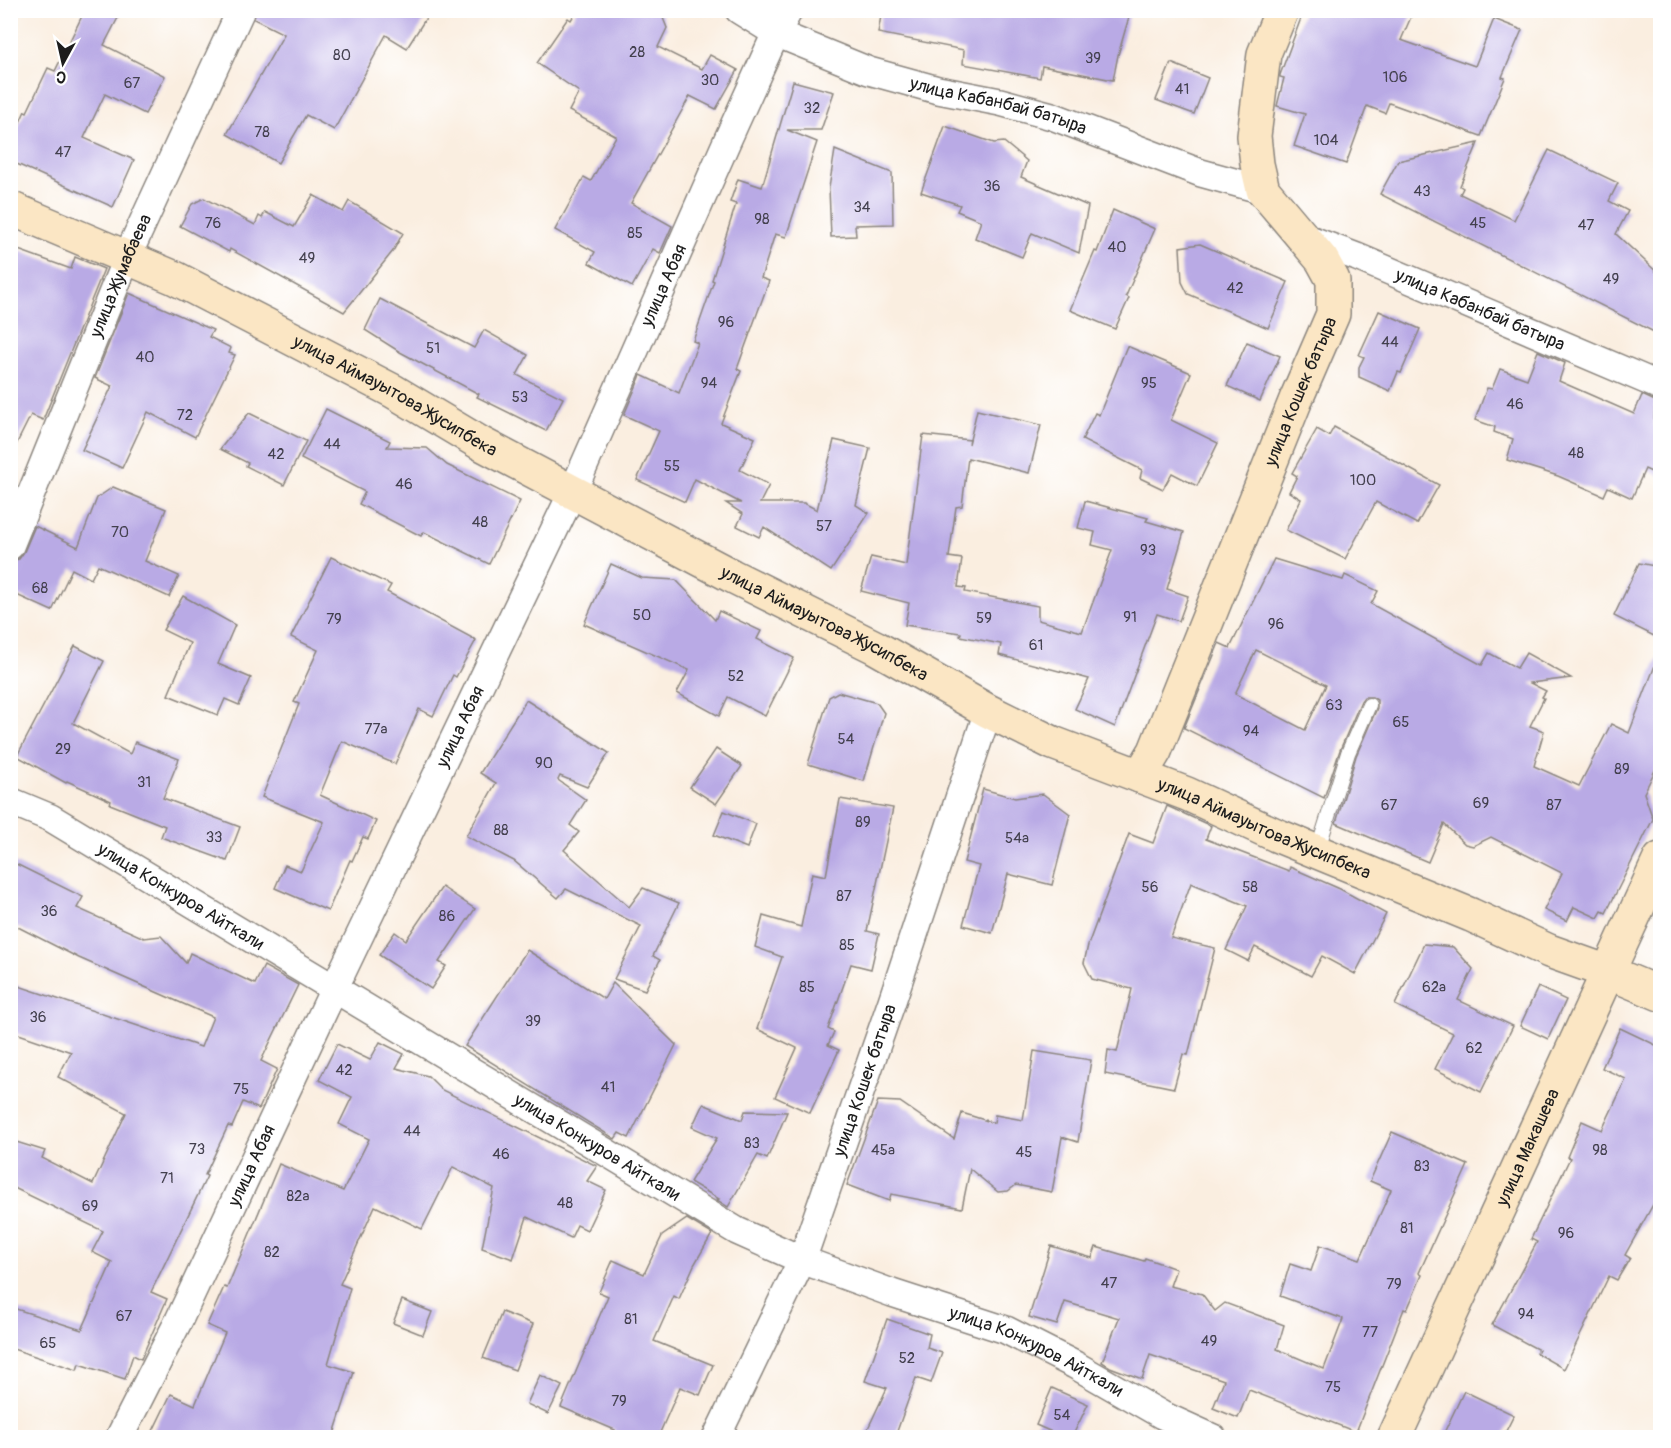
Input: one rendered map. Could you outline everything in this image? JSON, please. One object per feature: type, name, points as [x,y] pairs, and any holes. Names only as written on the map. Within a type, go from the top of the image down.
[{"type":"street","name":"улица Жумабаева","points":[[10,546],[127,257],[241,10]]},
{"type":"street","name":"улица Кабанбай батыра","points":[[739,10],[782,22],[869,71],[938,90],[1000,102],[1052,116],[1201,173],[1263,190]]},
{"type":"street","name":"улица Кошек батыра","points":[[1140,776],[1155,751],[1297,397],[1333,314],[1333,280],[1322,260],[1263,190],[1257,164],[1254,136],[1264,54],[1282,10]]},
{"type":"street","name":"улица Абая","points":[[119,1437],[179,1320],[334,989],[573,491],[782,22]]},
{"type":"street","name":"улица Аймауытова Жусипбека","points":[[10,208],[176,278],[393,391],[480,443],[732,576],[875,647],[988,711],[1053,743],[1187,794],[1317,852],[1471,915],[1548,951],[1608,972],[1660,994]]},
{"type":"street","name":"улица Кабанбай батыра","points":[[1299,235],[1357,256],[1660,386]]},
{"type":"street","name":"улица Кошек батыра","points":[[716,1437],[802,1260],[892,1001],[988,711]]},
{"type":"street","name":"улица Конкуров Айткали","points":[[10,801],[51,818],[737,1231],[802,1260],[892,1293],[1006,1330],[1075,1365],[1162,1415],[1213,1437]]},
{"type":"street","name":"улица Макашева","points":[[1394,1437],[1660,859]]},
{"type":"lane","points":[[1317,852],[1348,753],[1369,705]]},
{"type":"building","points":[[85,10],[122,10],[104,45],[165,76],[145,114],[105,94],[84,138],[134,160],[113,207],[10,161],[10,144],[25,111],[27,112],[48,68],[55,71]]},
{"type":"building","points":[[256,10],[431,10],[407,48],[386,35],[334,130],[306,115],[278,163],[227,134],[284,34],[254,19]]},
{"type":"building","points":[[577,10],[639,10],[661,13],[667,28],[658,47],[702,69],[710,55],[738,70],[716,109],[690,96],[631,203],[672,226],[660,253],[653,249],[632,287],[589,263],[595,252],[555,230],[584,177],[591,181],[616,136],[569,111],[579,92],[537,63],[568,18],[571,20]]},
{"type":"building","points":[[882,10],[1131,10],[1113,80],[1042,66],[1040,78],[963,64],[964,50],[878,33]]},
{"type":"building","points":[[1304,10],[1414,10],[1401,40],[1475,66],[1494,19],[1522,30],[1481,136],[1389,103],[1385,113],[1367,106],[1346,164],[1294,146],[1305,114],[1277,106],[1284,78],[1280,75]]},
{"type":"building","points":[[1171,63],[1208,78],[1194,114],[1156,100]]},
{"type":"building","points":[[793,81],[834,92],[821,130],[787,130],[817,142],[786,237],[775,234],[761,278],[769,281],[737,369],[741,371],[721,423],[755,438],[740,470],[769,485],[760,503],[804,503],[817,510],[834,440],[870,448],[856,505],[869,513],[831,571],[764,527],[759,537],[737,526],[743,514],[726,503],[741,503],[695,479],[685,502],[637,480],[659,431],[624,415],[641,375],[679,393],[698,343],[693,341],[714,281],[712,280],[736,204],[730,202],[738,179],[762,187]]},
{"type":"building","points":[[945,126],[994,143],[1004,142],[1027,161],[1021,177],[1088,206],[1079,253],[1032,233],[1022,257],[975,238],[981,221],[957,211],[960,205],[921,192]]},
{"type":"building","points":[[1478,143],[1460,186],[1463,188],[1460,194],[1514,220],[1549,150],[1618,183],[1609,201],[1628,211],[1616,234],[1660,275],[1660,335],[1380,194],[1398,161]]},
{"type":"building","points":[[835,150],[892,173],[893,224],[855,225],[856,236],[831,237],[829,188]]},
{"type":"building","points":[[313,195],[343,212],[349,201],[403,233],[393,251],[344,312],[230,249],[229,252],[180,226],[192,204],[204,198],[255,225],[259,216],[262,218],[265,212],[294,227]]},
{"type":"building","points":[[1113,210],[1155,229],[1126,296],[1129,298],[1115,329],[1070,310],[1095,251],[1097,252]]},
{"type":"building","points":[[1200,244],[1288,282],[1268,328],[1188,294],[1182,282],[1180,247]]},
{"type":"building","points":[[10,247],[71,269],[75,257],[104,269],[43,420],[31,415],[10,457]]},
{"type":"building","points":[[129,293],[213,330],[209,337],[231,348],[229,353],[235,355],[195,437],[148,412],[122,468],[82,450],[112,386],[95,378]]},
{"type":"building","points":[[380,299],[474,348],[484,330],[528,355],[517,375],[563,398],[546,431],[477,397],[479,394],[400,352],[365,330]]},
{"type":"building","points":[[1379,311],[1420,329],[1401,373],[1398,372],[1390,391],[1359,377],[1359,367],[1364,357],[1359,355]]},
{"type":"building","points":[[1247,342],[1280,356],[1260,401],[1227,386]]},
{"type":"building","points":[[1127,346],[1191,373],[1171,420],[1218,443],[1197,486],[1172,473],[1163,489],[1140,478],[1142,470],[1082,440],[1095,413],[1099,415]]},
{"type":"building","points":[[1538,351],[1565,363],[1559,381],[1634,414],[1642,395],[1655,401],[1654,426],[1660,429],[1660,476],[1645,469],[1632,498],[1608,487],[1604,496],[1558,476],[1507,460],[1513,439],[1494,432],[1495,427],[1475,420],[1487,388],[1492,389],[1500,369],[1527,379]]},
{"type":"building","points":[[326,409],[390,441],[387,447],[427,448],[447,465],[520,501],[489,564],[424,532],[421,536],[359,504],[365,492],[301,459]]},
{"type":"building","points":[[977,410],[1041,425],[1029,473],[968,458],[962,506],[956,507],[949,557],[962,559],[958,587],[966,588],[965,592],[1038,606],[1038,620],[1082,632],[1112,550],[1092,545],[1095,532],[1078,528],[1085,501],[1148,518],[1146,521],[1184,532],[1167,589],[1188,596],[1179,621],[1157,614],[1115,727],[1075,709],[1089,679],[999,655],[1001,644],[960,636],[961,633],[905,625],[909,603],[861,591],[871,557],[906,565],[923,435],[970,440]]},
{"type":"building","points":[[249,413],[306,441],[284,485],[246,466],[248,463],[220,449]]},
{"type":"building","points":[[1334,427],[1439,485],[1417,524],[1376,502],[1345,559],[1286,530],[1301,499],[1289,492],[1297,476],[1292,473],[1317,429],[1329,436]]},
{"type":"building","points":[[113,487],[166,509],[145,561],[179,576],[169,597],[98,565],[91,579],[72,569],[52,611],[10,592],[10,561],[19,559],[24,552],[35,526],[78,547],[97,498]]},
{"type":"building","points":[[331,557],[391,585],[387,592],[476,640],[456,677],[453,675],[433,716],[419,709],[395,764],[342,741],[320,795],[376,821],[368,839],[363,837],[352,861],[350,860],[328,911],[275,888],[285,865],[301,871],[324,822],[262,797],[299,704],[294,702],[318,650],[291,637]]},
{"type":"building","points":[[1274,559],[1343,580],[1345,575],[1378,591],[1371,604],[1482,665],[1489,653],[1517,668],[1526,653],[1571,678],[1530,683],[1546,691],[1530,726],[1544,731],[1534,766],[1579,786],[1611,724],[1629,733],[1659,655],[1660,760],[1644,793],[1653,819],[1606,913],[1602,911],[1598,918],[1574,907],[1567,921],[1544,910],[1562,873],[1491,837],[1473,846],[1465,844],[1444,824],[1428,862],[1336,823],[1356,756],[1377,708],[1377,700],[1372,697],[1364,697],[1361,701],[1340,750],[1324,798],[1184,728],[1219,643],[1230,648]],"holes":[[[1256,650],[1326,685],[1305,730],[1235,694]]]},
{"type":"building","points":[[1639,563],[1660,567],[1660,639],[1614,616]]},
{"type":"building","points":[[611,564],[642,578],[676,580],[715,620],[719,611],[761,631],[757,639],[794,658],[765,716],[728,697],[719,716],[677,693],[689,670],[584,624]]},
{"type":"building","points":[[183,596],[235,625],[218,664],[251,678],[239,705],[225,699],[218,715],[168,695],[190,643],[163,630]]},
{"type":"building","points":[[75,646],[104,661],[73,723],[130,754],[135,742],[179,759],[163,798],[240,827],[227,861],[161,837],[165,826],[110,804],[111,801],[67,781],[66,783],[17,756]]},
{"type":"building","points":[[838,692],[877,703],[884,713],[864,781],[808,764],[829,697]]},
{"type":"building","points":[[526,700],[609,753],[587,787],[560,776],[558,780],[586,800],[570,825],[579,832],[564,850],[629,907],[643,888],[679,903],[653,956],[660,960],[645,990],[614,979],[641,926],[566,889],[558,898],[514,861],[466,836],[496,783],[480,773]]},
{"type":"building","points":[[716,749],[742,766],[716,804],[690,787]]},
{"type":"building","points":[[983,789],[1015,798],[1043,794],[1070,814],[1052,885],[1008,874],[992,933],[963,925],[979,866],[964,862]]},
{"type":"building","points":[[840,799],[893,808],[867,931],[879,934],[871,969],[851,964],[828,1029],[834,1032],[828,1045],[839,1050],[810,1113],[775,1097],[797,1048],[757,1029],[782,957],[755,947],[763,916],[801,927],[812,873],[826,876]]},
{"type":"building","points":[[1167,806],[1211,826],[1206,839],[1289,871],[1290,867],[1340,889],[1386,914],[1355,974],[1322,956],[1311,976],[1255,947],[1248,961],[1226,950],[1247,906],[1191,883],[1171,938],[1215,948],[1188,1055],[1183,1054],[1174,1088],[1105,1074],[1108,1050],[1117,1052],[1132,989],[1092,979],[1084,963],[1088,945],[1129,834],[1153,843]]},
{"type":"building","points":[[724,811],[756,824],[747,848],[714,835]]},
{"type":"building","points":[[10,861],[83,897],[77,908],[144,938],[161,936],[186,963],[190,953],[255,984],[264,966],[298,985],[261,1061],[277,1069],[259,1109],[243,1102],[232,1127],[228,1126],[205,1175],[207,1176],[151,1292],[167,1299],[141,1359],[133,1355],[125,1379],[79,1364],[77,1370],[10,1348],[10,1307],[82,1330],[112,1262],[92,1252],[103,1231],[10,1186],[10,1140],[45,1151],[42,1158],[93,1184],[126,1113],[58,1077],[71,1052],[10,1031],[10,983],[201,1047],[213,1017],[79,958],[10,923]]},
{"type":"building","points":[[442,887],[475,909],[439,962],[446,966],[431,989],[379,955],[395,932],[406,940]]},
{"type":"building","points":[[1424,944],[1453,947],[1473,969],[1458,1000],[1513,1026],[1481,1092],[1435,1069],[1453,1033],[1395,1005]]},
{"type":"building","points":[[527,950],[604,999],[613,983],[676,1045],[629,1138],[619,1133],[615,1139],[465,1046]]},
{"type":"building","points":[[1538,987],[1566,1000],[1548,1039],[1520,1026]]},
{"type":"building","points":[[1620,1028],[1660,1047],[1660,1192],[1625,1255],[1630,1258],[1617,1280],[1609,1276],[1564,1369],[1536,1353],[1539,1350],[1492,1325],[1537,1242],[1531,1239],[1570,1158],[1567,1157],[1582,1121],[1602,1130],[1626,1079],[1602,1068]]},
{"type":"building","points":[[380,1042],[404,1054],[396,1068],[428,1076],[442,1090],[597,1166],[587,1181],[606,1190],[587,1230],[577,1225],[571,1238],[527,1217],[513,1259],[482,1248],[494,1188],[453,1167],[422,1229],[375,1206],[340,1284],[350,1288],[328,1364],[354,1372],[333,1437],[150,1437],[171,1394],[195,1405],[225,1333],[207,1325],[224,1287],[227,1288],[279,1164],[343,1191],[369,1139],[339,1124],[352,1097],[319,1080],[337,1044],[370,1060]]},
{"type":"building","points":[[1034,1051],[1091,1060],[1078,1142],[1062,1137],[1052,1192],[1016,1185],[1008,1191],[998,1192],[970,1169],[962,1208],[891,1194],[889,1201],[847,1185],[878,1101],[900,1102],[954,1139],[962,1113],[994,1123],[995,1115],[1023,1120]]},
{"type":"building","points":[[703,1104],[742,1120],[745,1111],[787,1112],[767,1159],[758,1155],[728,1207],[690,1182],[717,1138],[692,1127]]},
{"type":"building","points":[[1392,1132],[1468,1165],[1419,1273],[1422,1275],[1407,1310],[1404,1309],[1356,1432],[1249,1390],[1238,1418],[1213,1408],[1224,1380],[1150,1355],[1142,1379],[1110,1367],[1102,1362],[1119,1318],[1065,1302],[1057,1325],[1029,1317],[1051,1246],[1092,1258],[1096,1247],[1144,1261],[1145,1258],[1176,1269],[1170,1286],[1202,1294],[1215,1311],[1225,1303],[1284,1325],[1277,1349],[1324,1369],[1343,1319],[1280,1296],[1290,1264],[1311,1271],[1320,1245],[1360,1259],[1391,1190],[1370,1181]]},
{"type":"building","points":[[687,1219],[712,1234],[694,1265],[679,1299],[674,1296],[654,1341],[713,1365],[700,1395],[680,1387],[658,1437],[612,1437],[615,1430],[561,1407],[608,1296],[599,1292],[613,1260],[644,1274],[662,1236]]},
{"type":"building","points":[[402,1300],[432,1312],[423,1335],[393,1323]]},
{"type":"building","points":[[502,1312],[533,1324],[515,1370],[483,1358]]},
{"type":"building","points":[[887,1319],[930,1334],[927,1348],[942,1353],[931,1383],[916,1378],[895,1437],[864,1437],[887,1388],[865,1381]]},
{"type":"building","points":[[540,1375],[562,1386],[548,1414],[527,1404]]},
{"type":"building","points":[[1052,1388],[1088,1404],[1072,1437],[1063,1437],[1036,1425]]},
{"type":"building","points":[[1464,1391],[1514,1415],[1503,1437],[1442,1437]]}]
